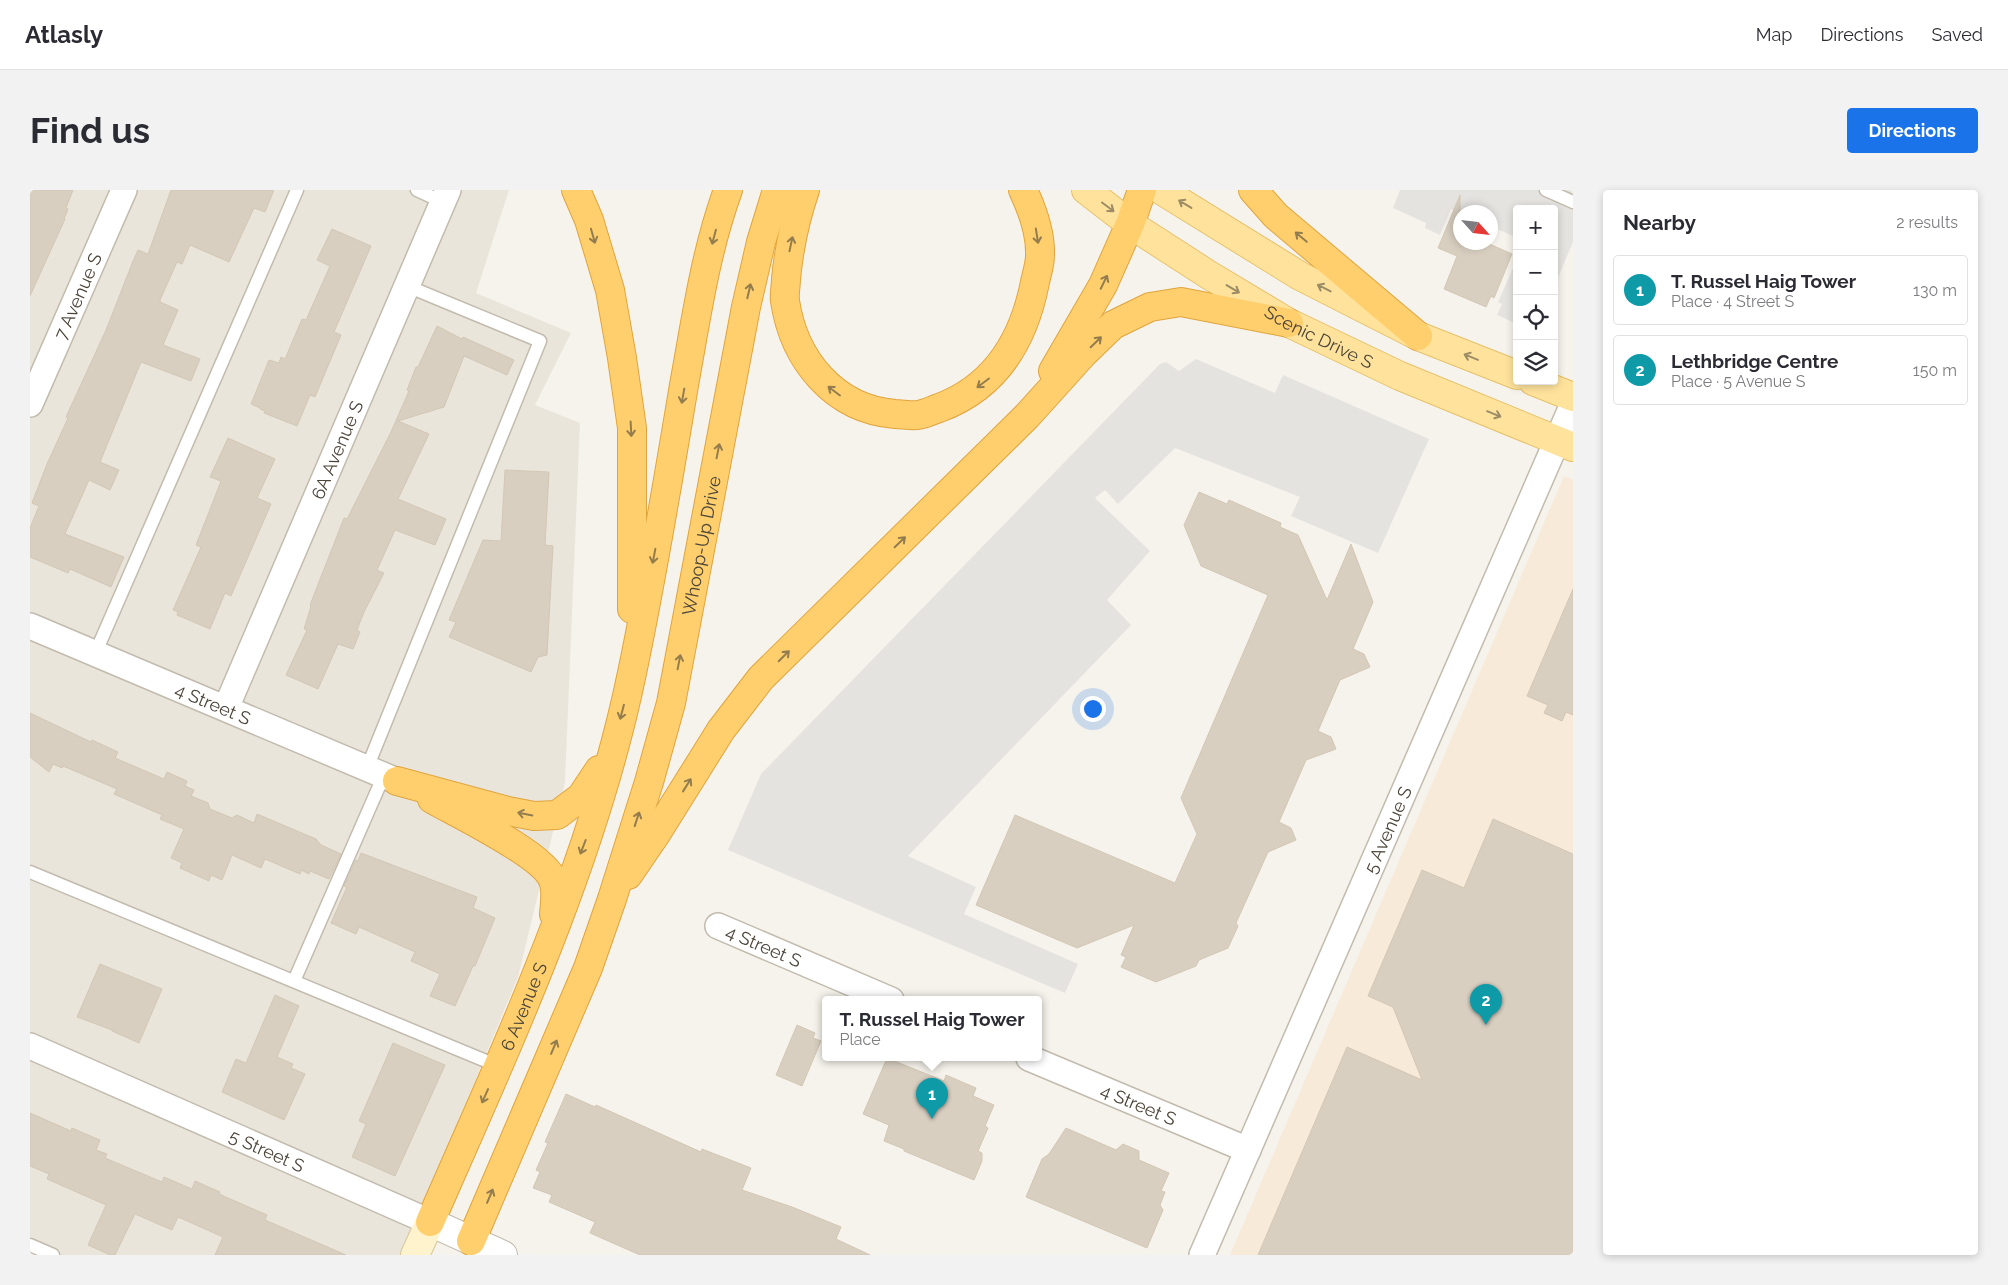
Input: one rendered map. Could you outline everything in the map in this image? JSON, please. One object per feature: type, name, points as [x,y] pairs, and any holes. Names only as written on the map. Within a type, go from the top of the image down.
[{"type":"highway","points":[[576,190],[589,220],[610,290],[632,428],[632,674]]},
{"type":"highway","points":[[383,774],[508,811],[534,816],[557,815],[581,798],[612,750],[632,674],[704,274],[728,190]]},
{"type":"highway","name":"Whoop-Up Drive","points":[[612,899],[649,782],[671,704],[744,316],[761,242],[777,190]]},
{"type":"highway","points":[[805,190],[798,211],[788,256],[784,300],[794,337],[807,361],[829,387],[852,403],[883,413],[918,415],[960,400],[989,378],[1015,343],[1030,308],[1040,255],[1034,212],[1023,190]]},
{"type":"highway","points":[[1027,416],[1102,285],[1130,224],[1142,190]]},
{"type":"highway","points":[[1253,190],[1276,216],[1418,336]]},
{"type":"highway","points":[[468,1248],[588,968],[612,899],[656,834],[721,730],[761,678],[1027,416],[1083,354],[1113,325],[1150,307],[1181,302],[1289,323]]},
{"type":"highway","name":"6 Avenue S","points":[[430,1222],[498,1066],[553,932],[588,834],[612,750]]},
{"type":"highway","points":[[383,774],[496,835],[542,865],[553,880],[555,897],[553,932]]},
{"type":"main road","name":"Scenic Drive S","points":[[1086,190],[1130,224],[1209,275],[1289,323],[1400,376],[1565,444]]},
{"type":"main road","points":[[1161,190],[1300,276],[1418,336],[1513,373]]},
{"type":"main road","points":[[1543,385],[1573,397]]},
{"type":"main road","name":"6 Avenue S","points":[[415,1255],[430,1222]]},
{"type":"street","name":"7 Avenue S","points":[[30,404],[124,190]]},
{"type":"street","name":"6A Avenue S","points":[[226,708],[446,196]]},
{"type":"street","name":"5 Avenue S","points":[[1202,1255],[1565,444],[1573,404]]},
{"type":"street","name":"4 Street S","points":[[30,626],[383,774]]},
{"type":"street","name":"4 Street S","points":[[718,926],[882,996]]},
{"type":"street","name":"5 Street S","points":[[30,1046],[430,1222],[468,1248],[503,1255]]},
{"type":"street","name":"4 Street S","points":[[1035,1061],[1248,1150]]},
{"type":"lane","points":[[96,654],[297,190]]},
{"type":"lane","points":[[417,190],[446,196]]},
{"type":"lane","points":[[1546,190],[1573,202]]},
{"type":"lane","points":[[294,981],[383,774],[540,341],[407,286]]},
{"type":"lane","points":[[30,872],[498,1066]]},
{"type":"lane","points":[[30,1246],[53,1255]]},
{"type":"shaded area","points":[[30,190],[509,190],[476,293],[571,333],[535,405],[580,423],[565,782],[518,977],[403,1255],[30,1255]]},
{"type":"shaded area","points":[[1400,190],[1573,190],[1573,242],[1558,278],[1558,205],[1513,205],[1513,236],[1498,229],[1498,205],[1453,205],[1453,210],[1451,209],[1440,235],[1425,228],[1426,223],[1393,208]]},
{"type":"shaded area","points":[[1513,268],[1513,322],[1497,315],[1502,304],[1498,302]]},
{"type":"shaded area","points":[[1196,359],[1275,393],[1283,375],[1429,439],[1378,553],[1291,516],[1300,497],[1175,448],[1118,504],[1105,490],[1095,498],[1150,551],[1107,600],[1131,625],[908,856],[976,887],[964,914],[1078,964],[1065,993],[728,850],[761,774],[1160,364],[1166,362],[1179,371]]},
{"type":"shaded area","points":[[1564,476],[1573,480],[1573,1255],[1230,1255]]},
{"type":"building","points":[[30,190],[73,190],[66,208],[68,209],[65,219],[30,296]]},
{"type":"building","points":[[171,190],[274,190],[265,212],[254,208],[229,262],[190,245],[182,264],[177,262],[160,300],[160,302],[178,310],[163,345],[200,359],[191,381],[141,362],[100,462],[119,470],[110,490],[89,480],[65,534],[124,557],[111,587],[70,569],[68,573],[30,557],[30,528],[39,506],[32,503],[68,418],[66,417],[106,330],[133,261],[138,250],[148,254]]},
{"type":"building","points":[[1460,195],[1460,205],[1456,205]]},
{"type":"building","points":[[1453,212],[1453,250],[1498,250],[1498,248],[1512,254],[1494,298],[1491,296],[1486,307],[1444,289],[1457,256],[1438,248]]},
{"type":"building","points":[[332,229],[371,246],[334,332],[341,335],[315,397],[310,395],[297,426],[264,413],[265,411],[251,404],[269,360],[279,363],[281,357],[285,359],[302,319],[306,320],[330,266],[317,260]]},
{"type":"building","points":[[437,326],[462,339],[463,337],[514,360],[507,375],[464,356],[444,407],[398,421],[429,434],[398,499],[446,519],[435,545],[395,530],[377,570],[384,573],[364,612],[357,630],[360,632],[353,649],[338,644],[318,689],[286,675],[307,630],[304,629],[310,605],[344,518],[347,519],[391,432],[409,391],[407,390],[416,367],[418,367]]},
{"type":"building","points":[[228,438],[275,459],[257,498],[271,504],[231,596],[225,593],[210,629],[177,615],[178,612],[173,610],[201,547],[196,545],[221,481],[210,477]]},
{"type":"building","points":[[505,470],[549,472],[545,545],[553,546],[547,655],[538,657],[531,672],[449,637],[456,622],[449,620],[483,540],[501,541]]},
{"type":"building","points":[[1199,492],[1227,504],[1229,500],[1281,523],[1280,527],[1298,535],[1327,600],[1351,544],[1373,602],[1353,649],[1364,654],[1370,667],[1340,680],[1318,731],[1331,737],[1336,749],[1306,760],[1279,822],[1291,828],[1296,840],[1268,852],[1236,923],[1238,926],[1228,948],[1199,960],[1196,966],[1156,982],[1121,967],[1126,957],[1121,955],[1134,925],[1077,948],[976,905],[1015,815],[1175,883],[1197,834],[1181,798],[1268,595],[1201,566],[1184,525]]},
{"type":"building","points":[[1573,589],[1573,715],[1566,712],[1562,721],[1544,713],[1548,705],[1527,696]]},
{"type":"building","points":[[30,713],[91,742],[92,740],[118,752],[115,758],[164,779],[167,772],[187,781],[185,786],[194,790],[191,796],[208,803],[210,809],[232,818],[237,815],[254,823],[257,814],[316,839],[321,845],[341,854],[329,879],[310,871],[309,874],[301,870],[300,874],[265,859],[261,868],[232,855],[222,880],[211,875],[209,881],[180,868],[182,863],[171,858],[184,829],[160,819],[162,815],[114,794],[117,789],[63,766],[62,768],[53,764],[49,772],[30,757]]},
{"type":"building","points":[[1493,819],[1573,854],[1573,1255],[1258,1255],[1347,1047],[1422,1080],[1393,1007],[1368,996],[1422,870],[1464,888]]},
{"type":"building","points":[[361,853],[477,897],[473,908],[495,918],[475,966],[473,966],[455,1006],[430,996],[440,974],[411,961],[415,952],[359,927],[356,934],[331,923],[347,887],[344,886]]},
{"type":"building","points":[[100,964],[162,989],[139,1043],[112,1030],[77,1017]]},
{"type":"building","points":[[275,995],[299,1006],[277,1057],[293,1064],[291,1068],[305,1074],[284,1120],[222,1092],[236,1059],[246,1063]]},
{"type":"building","points":[[797,1025],[815,1033],[813,1038],[821,1041],[802,1086],[776,1075]]},
{"type":"building","points":[[393,1043],[445,1065],[395,1176],[352,1157],[366,1124],[359,1121]]},
{"type":"building","points":[[886,1061],[894,1061],[944,1081],[946,1075],[976,1088],[973,1096],[994,1105],[985,1126],[988,1128],[978,1151],[982,1153],[982,1161],[974,1180],[884,1141],[889,1125],[863,1114]]},
{"type":"building","points":[[566,1094],[595,1107],[596,1105],[701,1152],[702,1149],[751,1168],[742,1190],[792,1207],[841,1227],[836,1239],[870,1255],[640,1255],[590,1233],[595,1222],[549,1202],[552,1195],[533,1188],[540,1172],[536,1170],[548,1143],[545,1142]]},
{"type":"building","points":[[30,1113],[71,1131],[72,1128],[100,1140],[96,1150],[107,1154],[105,1158],[162,1182],[164,1177],[192,1189],[195,1181],[220,1192],[219,1194],[267,1215],[265,1220],[346,1255],[215,1255],[223,1237],[178,1217],[172,1230],[135,1214],[115,1255],[110,1255],[88,1245],[106,1205],[47,1179],[49,1174],[30,1166]]},
{"type":"building","points":[[1066,1128],[1116,1150],[1123,1144],[1139,1151],[1139,1160],[1169,1173],[1161,1191],[1165,1192],[1160,1205],[1163,1210],[1147,1248],[1026,1197],[1042,1159],[1049,1154]]},
{"type":"place","name":"Lethbridge Centre","points":[[1486,1025]]},
{"type":"place","name":"T. Russel Haig Tower","points":[[932,1119]]}]
